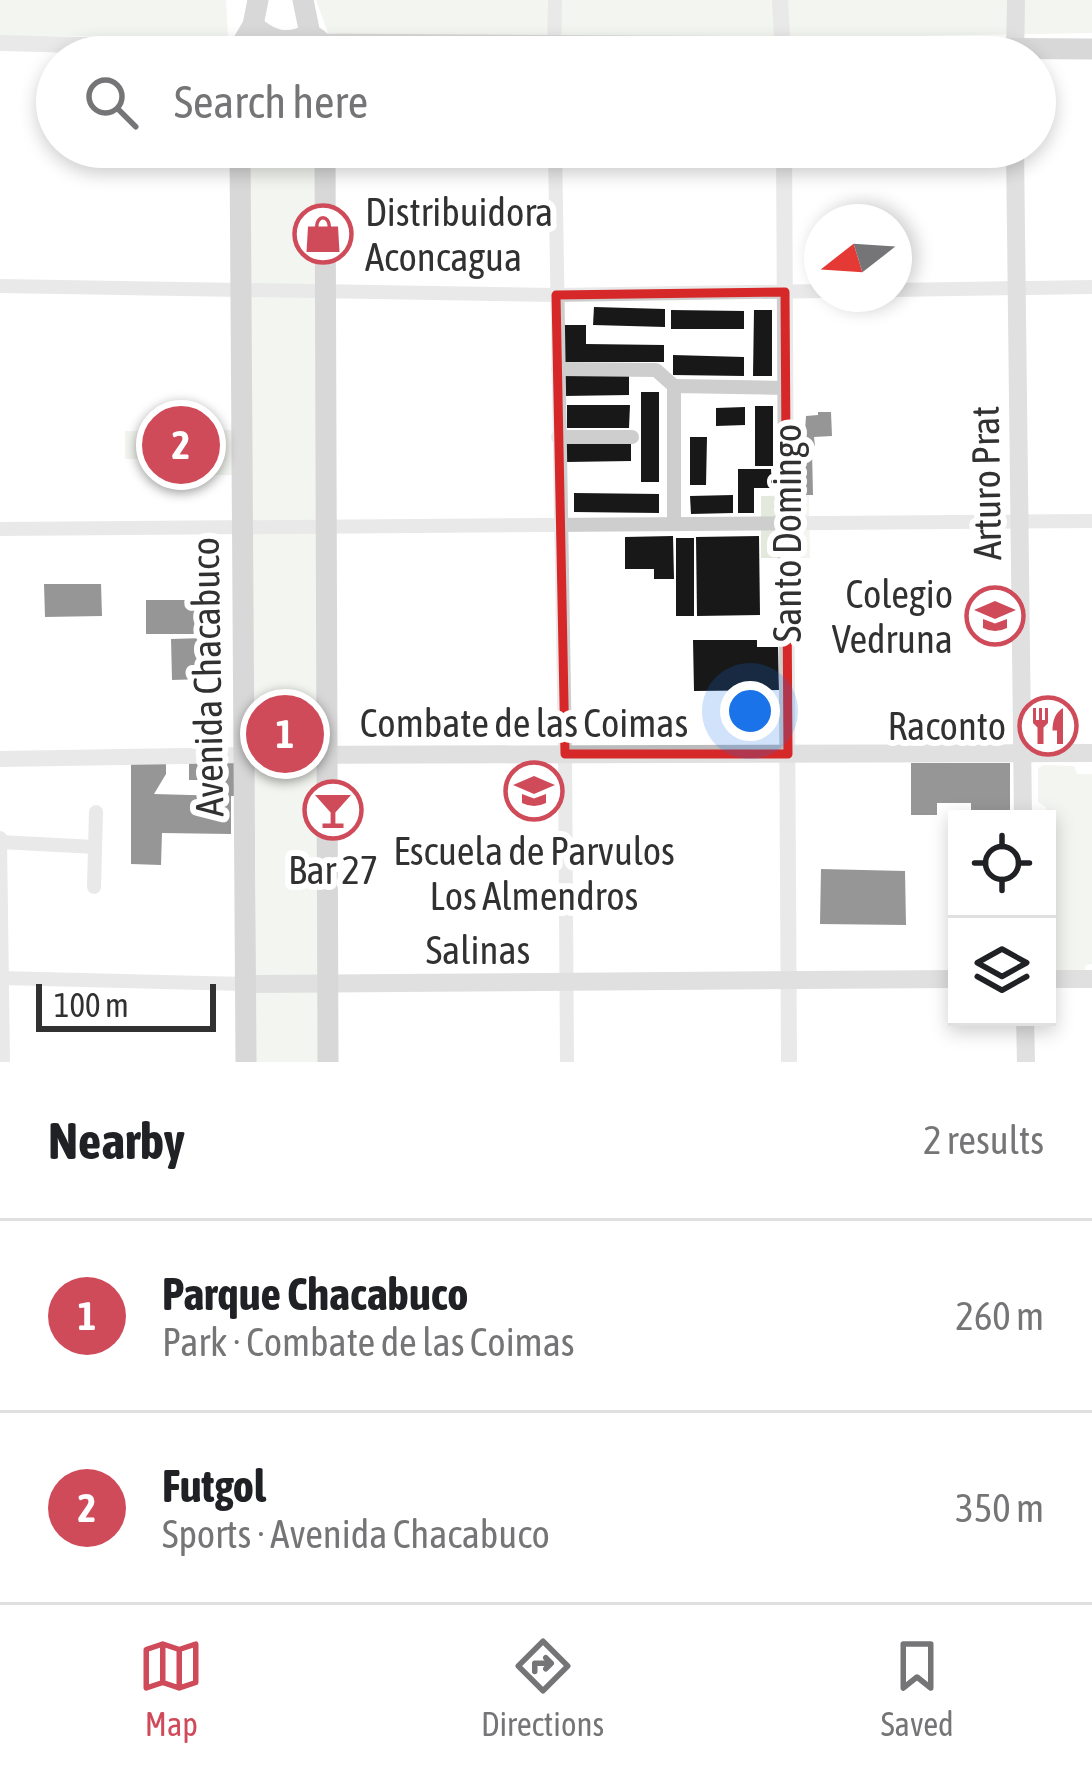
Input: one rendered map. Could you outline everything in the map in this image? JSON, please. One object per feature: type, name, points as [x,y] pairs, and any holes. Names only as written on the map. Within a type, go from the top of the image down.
[{"type":"main road","points":[[248,36],[258,0]]},
{"type":"main road","points":[[303,0],[317,36]]},
{"type":"main road","points":[[1015,36],[1016,0]]},
{"type":"main road","points":[[253,25],[266,36]]},
{"type":"main road","points":[[1056,51],[1092,49]]},
{"type":"main road","name":"Avenida Chacabuco","points":[[240,168],[246,1062]]},
{"type":"main road","points":[[325,168],[328,1062]]},
{"type":"main road","name":"Arturo Prat","points":[[1016,168],[1023,810]]},
{"type":"main road","name":"Combate de las Coimas","points":[[245,755],[1092,753]]},
{"type":"main road","points":[[1056,979],[1092,979]]},
{"type":"main road","name":"Salinas","points":[[245,984],[948,980]]},
{"type":"main road","points":[[1025,1026],[1026,1062]]},
{"type":"street","points":[[554,36],[555,0]]},
{"type":"street","points":[[780,0],[782,36]]},
{"type":"street","points":[[0,43],[36,47]]},
{"type":"street","points":[[555,168],[567,1062]]},
{"type":"street","name":"Santo Domingo","points":[[784,168],[789,1062]]},
{"type":"street","points":[[0,286],[556,295],[804,291]]},
{"type":"street","points":[[912,290],[1092,287]]},
{"type":"street","points":[[558,369],[656,370],[674,386],[786,388]]},
{"type":"street","points":[[674,386],[674,524]]},
{"type":"street","points":[[558,437],[632,436]]},
{"type":"street","points":[[0,529],[1092,520]]},
{"type":"street","points":[[0,759],[245,755]]},
{"type":"street","points":[[94,886],[96,812]]},
{"type":"street","points":[[3,1062],[0,840],[95,847]]},
{"type":"street","name":"Salinas","points":[[1,978],[245,984]]},
{"type":"highlighted area","points":[[785,292],[788,754],[565,754],[556,295]]},
{"type":"shaded area","points":[[0,0],[226,0],[228,36],[0,36]]},
{"type":"shaded area","points":[[316,0],[1092,0],[1092,33],[328,33]]},
{"type":"shaded area","points":[[247,168],[318,168],[318,1062],[254,1062]]},
{"type":"shaded area","points":[[237,430],[237,475],[200,475],[199,459],[125,459],[125,431]]},
{"type":"shaded area","points":[[809,495],[810,558],[761,558],[761,496]]},
{"type":"shaded area","points":[[1074,766],[1077,774],[1092,774],[1092,964],[1086,965],[1083,974],[1056,973],[1056,810],[1046,810],[1038,802],[1038,768]]},
{"type":"building","points":[[594,307],[665,309],[665,327],[593,325]]},
{"type":"building","points":[[671,310],[744,311],[744,329],[671,329]]},
{"type":"building","points":[[754,310],[772,310],[772,376],[753,376]]},
{"type":"building","points":[[563,325],[586,325],[586,344],[664,345],[664,362],[563,362]]},
{"type":"building","points":[[673,355],[744,357],[744,376],[673,375]]},
{"type":"building","points":[[629,374],[629,395],[564,396],[564,375]]},
{"type":"building","points":[[641,392],[659,392],[659,482],[641,482]]},
{"type":"building","points":[[567,405],[630,405],[629,428],[567,428]]},
{"type":"building","points":[[755,406],[773,406],[773,466],[755,466]]},
{"type":"building","points":[[745,407],[745,425],[716,426],[716,408]]},
{"type":"building","points":[[831,412],[832,436],[814,437],[815,446],[804,446],[806,416]]},
{"type":"building","points":[[690,437],[707,437],[706,485],[690,485]]},
{"type":"building","points":[[566,442],[631,442],[631,461],[566,462]]},
{"type":"building","points":[[794,451],[812,451],[813,495],[794,495]]},
{"type":"building","points":[[738,469],[771,469],[772,488],[754,488],[754,513],[738,513]]},
{"type":"building","points":[[574,493],[659,494],[659,513],[574,512]]},
{"type":"building","points":[[733,495],[733,513],[691,514],[690,496]]},
{"type":"building","points":[[673,536],[674,579],[654,579],[654,569],[625,569],[625,537]]},
{"type":"building","points":[[759,536],[760,615],[697,616],[696,537]]},
{"type":"building","points":[[676,538],[694,538],[694,616],[676,616]]},
{"type":"building","points":[[44,584],[101,584],[102,616],[45,617]]},
{"type":"building","points":[[146,600],[207,600],[207,634],[146,634]]},
{"type":"building","points":[[204,638],[205,679],[172,680],[171,639]]},
{"type":"building","points":[[693,640],[757,640],[757,647],[778,647],[779,690],[694,691]]},
{"type":"building","points":[[189,760],[241,761],[240,796],[231,796],[231,834],[162,833],[161,865],[131,864],[131,762],[166,762],[166,774],[154,794],[226,796],[222,780],[189,780]]},
{"type":"building","points":[[911,763],[1010,763],[1010,810],[971,810],[971,803],[937,803],[937,815],[911,815]]},
{"type":"building","points":[[821,869],[905,871],[906,925],[820,924]]},
{"type":"place","name":"Distribuidora Aconcagua","points":[[323,234]]},
{"type":"place","name":"Futgol","points":[[181,445]]},
{"type":"place","name":"Colegio Vedruna","points":[[995,616]]},
{"type":"place","name":"Raconto","points":[[1048,726]]},
{"type":"place","name":"Parque Chacabuco","points":[[285,734]]},
{"type":"place","name":"Escuela de Parvulos Los Almendros","points":[[534,791]]},
{"type":"place","name":"Bar 27","points":[[333,810]]}]
